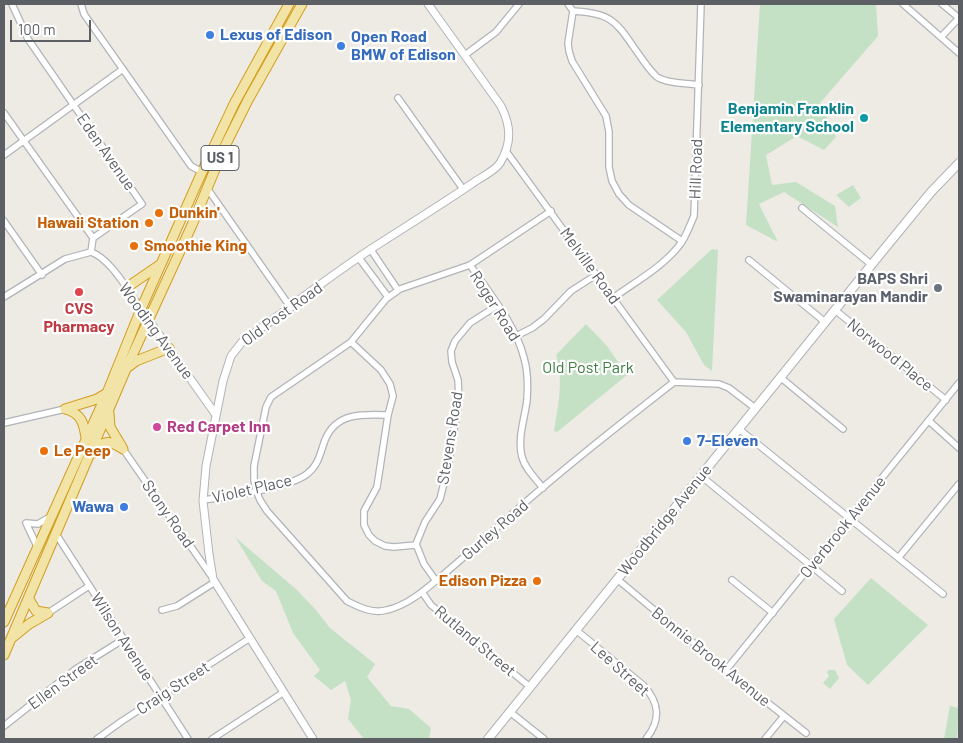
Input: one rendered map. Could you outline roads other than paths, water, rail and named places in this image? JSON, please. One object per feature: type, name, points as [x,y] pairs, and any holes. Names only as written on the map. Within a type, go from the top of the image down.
[{"type":"highway","name":"US 1","points":[[4,622],[107,392],[141,308],[202,172],[234,104],[289,4]]},
{"type":"highway","name":"US 1","points":[[4,655],[126,368],[223,150],[248,100],[302,4]]},
{"type":"highway","points":[[126,288],[162,264]]},
{"type":"highway","points":[[126,368],[136,361],[169,348]]},
{"type":"highway","points":[[65,409],[97,399],[107,392]]},
{"type":"highway","points":[[65,409],[73,411],[80,418],[86,438]]},
{"type":"highway","points":[[109,410],[110,427],[123,449]]},
{"type":"highway","points":[[82,472],[99,446],[105,442],[112,442],[123,449]]},
{"type":"highway","points":[[29,599],[36,611],[48,612]]},
{"type":"highway","points":[[4,655],[14,635],[48,612]]},
{"type":"main road","name":"Woodbridge Avenue","points":[[488,739],[931,192],[959,163]]},
{"type":"street","name":"Eden Avenue","points":[[12,4],[28,39],[142,204],[93,238]]},
{"type":"street","points":[[81,4],[84,14],[191,166],[202,172]]},
{"type":"street","points":[[465,55],[496,32],[519,4]]},
{"type":"street","points":[[568,4],[573,11],[569,51],[572,61],[606,116],[609,132],[609,167],[612,181],[629,204],[682,241]]},
{"type":"street","name":"Hill Road","points":[[613,298],[662,262],[682,241],[694,216],[701,4]]},
{"type":"street","points":[[903,4],[959,53]]},
{"type":"street","points":[[941,37],[959,18],[942,4]]},
{"type":"street","points":[[431,5],[508,119],[510,138],[506,151]]},
{"type":"street","points":[[573,11],[592,12],[611,19],[658,77],[666,81],[699,85]]},
{"type":"street","points":[[4,155],[123,69]]},
{"type":"street","points":[[398,98],[463,189]]},
{"type":"street","points":[[4,113],[93,238],[91,252],[65,259],[4,297]]},
{"type":"street","name":"Old Post Road","points":[[313,739],[214,580],[203,500],[206,466],[223,381],[231,356],[242,342],[370,250],[499,165],[506,151]]},
{"type":"street","name":"Melville Road","points":[[506,151],[674,382]]},
{"type":"street","points":[[207,188],[291,308]]},
{"type":"street","points":[[802,208],[872,265]]},
{"type":"street","points":[[256,490],[254,466],[268,401],[279,391],[351,342],[388,297],[398,290],[470,265],[550,211]]},
{"type":"street","points":[[4,220],[42,275]]},
{"type":"street","points":[[370,250],[398,290]]},
{"type":"street","name":"Wooding Avenue","points":[[91,252],[98,254],[108,264],[216,415]]},
{"type":"street","points":[[360,258],[388,297]]},
{"type":"street","points":[[749,260],[825,322]]},
{"type":"street","name":"Roger Road","points":[[470,265],[498,305],[516,336],[524,356],[528,379],[527,400],[520,444],[522,458],[526,468],[543,488]]},
{"type":"street","points":[[516,336],[544,319],[571,291],[596,275]]},
{"type":"street","name":"Stevens Road","points":[[416,545],[424,522],[440,499],[448,467],[459,399],[458,380],[452,362],[452,350],[455,341],[470,323],[498,305]]},
{"type":"street","name":"Norwood Place","points":[[835,310],[946,400]]},
{"type":"street","points":[[351,342],[381,370],[390,384],[393,396],[388,415],[377,487],[364,511],[364,525],[369,535],[375,541],[385,546],[416,545],[424,564],[436,581]]},
{"type":"street","points":[[780,377],[843,429]]},
{"type":"street","points":[[674,382],[719,384],[729,388],[755,408]]},
{"type":"street","name":"Gurley Road","points":[[256,490],[267,510],[347,601],[374,612],[385,611],[422,592],[436,581],[543,488],[674,382]]},
{"type":"street","name":"Overbrook Avenue","points":[[726,670],[959,383]]},
{"type":"street","points":[[4,423],[65,409]]},
{"type":"street","name":"Violet Place","points":[[203,500],[232,497],[289,482],[306,475],[320,458],[328,434],[348,417],[364,414],[388,415]]},
{"type":"street","points":[[929,421],[959,448]]},
{"type":"street","points":[[739,429],[943,594]]},
{"type":"street","name":"Stony Road","points":[[123,449],[214,580]]},
{"type":"street","points":[[701,476],[842,591]]},
{"type":"street","points":[[899,557],[959,484]]},
{"type":"street","points":[[36,549],[36,544],[26,523],[42,523],[52,515]]},
{"type":"street","name":"Wilson Avenue","points":[[56,534],[188,739]]},
{"type":"street","name":"Bonnie Brook Avenue","points":[[617,579],[726,670],[806,733]]},
{"type":"street","points":[[162,610],[177,606],[214,580]]},
{"type":"street","points":[[732,580],[773,613]]},
{"type":"street","points":[[48,612],[89,586]]},
{"type":"street","name":"Rutland Street","points":[[422,592],[431,605],[530,687]]},
{"type":"street","name":"Lee Street","points":[[576,630],[643,685],[652,695],[657,707],[656,721],[651,734],[646,739]]},
{"type":"street","name":"Craig Street","points":[[97,739],[250,638]]},
{"type":"street","name":"Ellen Street","points":[[4,726],[76,669],[124,639]]},
{"type":"street","points":[[212,739],[284,692]]},
{"type":"street","points":[[510,712],[544,739]]},
{"type":"street","points":[[765,739],[784,716]]},
{"type":"place","name":"Lexus of Edison","points":[[210,35]]},
{"type":"place","name":"Open Road BMW of Edison","points":[[341,46]]},
{"type":"place","name":"Benjamin Franklin Elementary School","points":[[864,118]]},
{"type":"place","name":"Dunkin'","points":[[159,213]]},
{"type":"place","name":"Hawaii Station","points":[[149,223]]},
{"type":"place","name":"Smoothie King","points":[[134,246]]},
{"type":"place","name":"BAPS Shri Swaminarayan Mandir","points":[[938,288]]},
{"type":"place","name":"CVS Pharmacy","points":[[79,292]]},
{"type":"place","name":"Red Carpet Inn","points":[[157,427]]},
{"type":"place","name":"7-Eleven","points":[[687,441]]},
{"type":"place","name":"Le Peep","points":[[44,451]]},
{"type":"place","name":"Wawa","points":[[124,507]]},
{"type":"place","name":"Edison Pizza","points":[[537,581]]},
{"type":"park label","name":"Old Post Park","points":[[588,368]]}]
